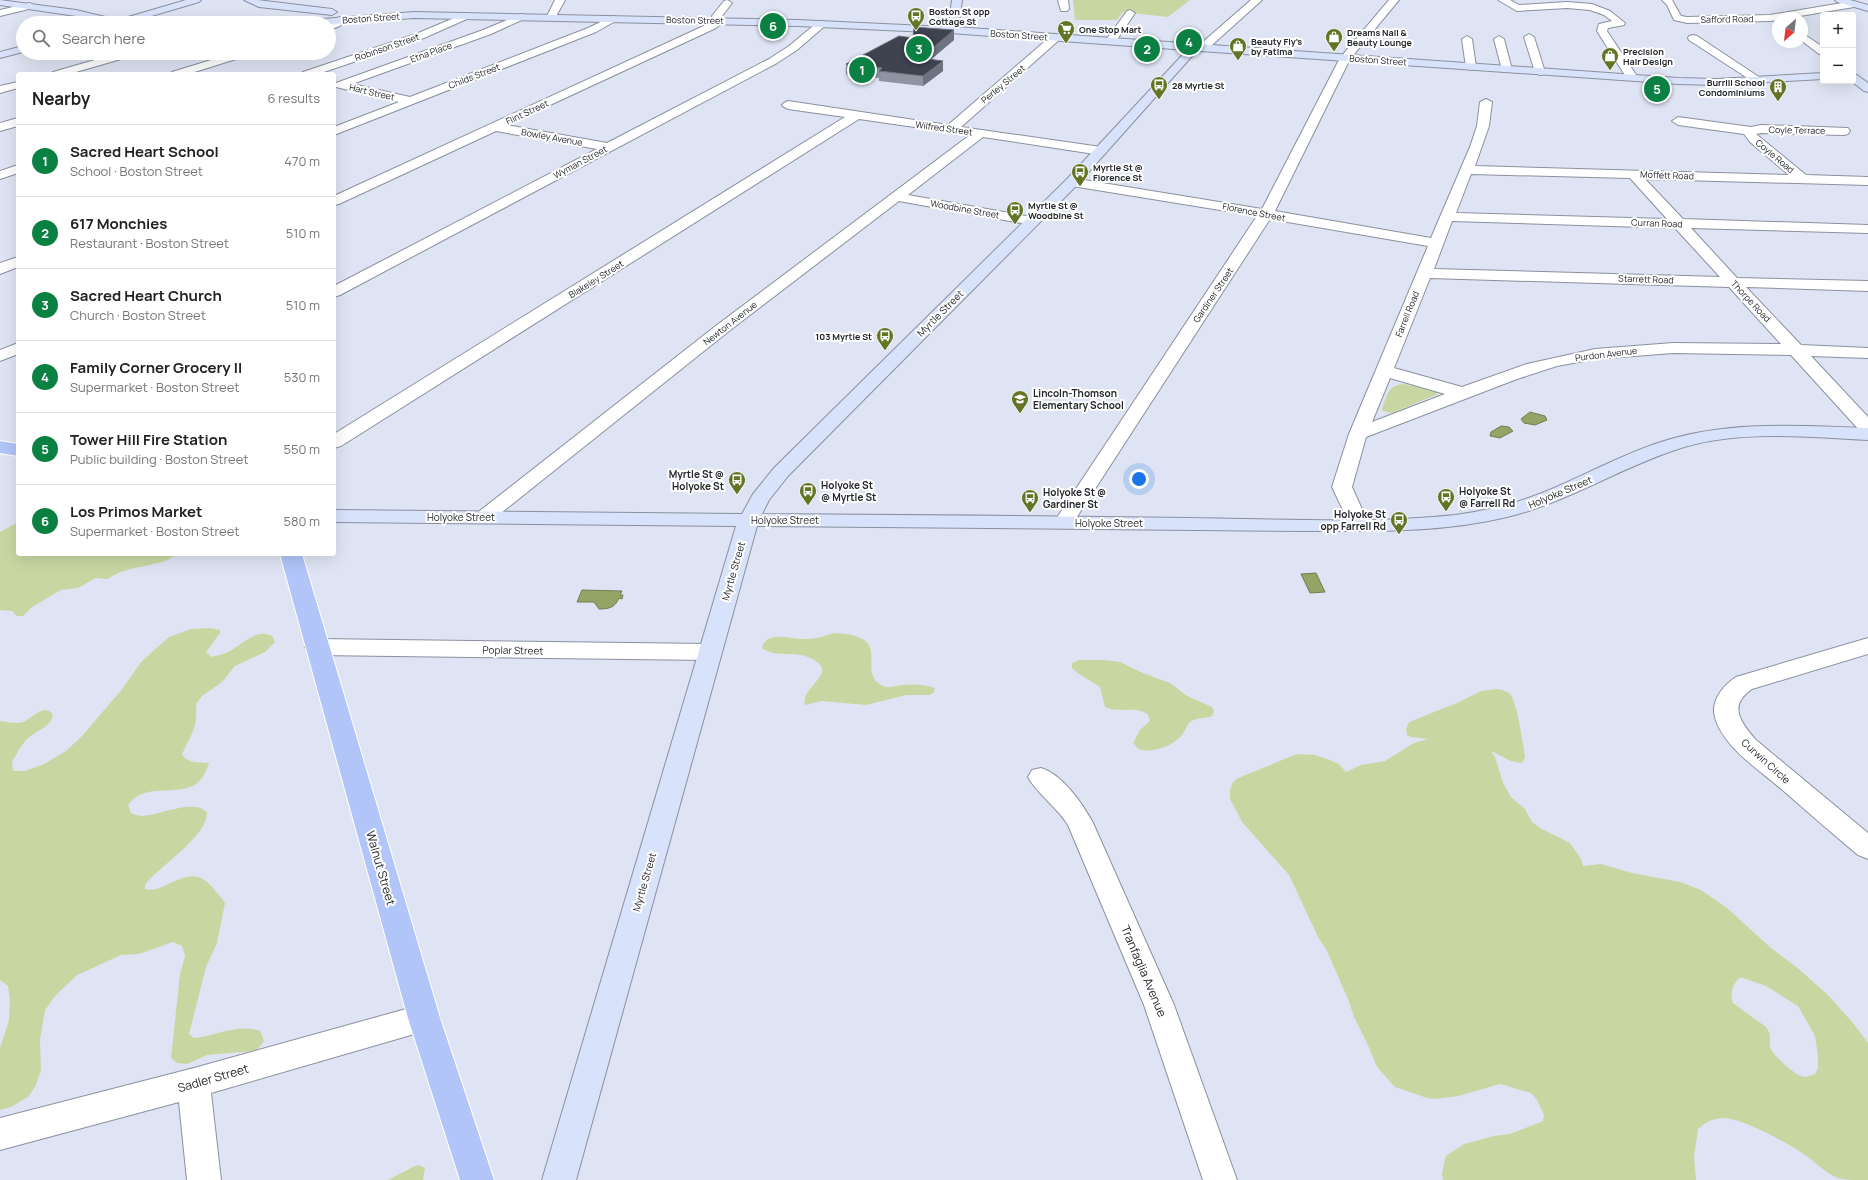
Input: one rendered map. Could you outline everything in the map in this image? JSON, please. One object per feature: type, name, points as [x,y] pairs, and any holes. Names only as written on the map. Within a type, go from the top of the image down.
[{"type":"main road","points":[[141,16],[196,0]]},
{"type":"main road","points":[[249,0],[256,4],[268,3],[331,12],[340,14],[341,17],[339,20]]},
{"type":"main road","points":[[950,30],[953,26],[957,0]]},
{"type":"main road","points":[[1840,0],[1868,8]]},
{"type":"main road","points":[[0,2],[87,16]]},
{"type":"main road","points":[[110,16],[172,6]]},
{"type":"main road","points":[[331,12],[414,16]]},
{"type":"main road","name":"Boston Street","points":[[336,20],[414,16],[466,16],[822,24],[950,30],[1697,82],[1820,76]]},
{"type":"main road","name":"Myrtle Street","points":[[559,1180],[709,652],[749,519],[760,498],[781,472],[1072,182],[1185,57],[1197,48]]},
{"type":"main road","points":[[0,55],[16,51]]},
{"type":"main road","points":[[1856,76],[1868,76]]},
{"type":"main road","points":[[1856,79],[1868,89]]},
{"type":"main road","name":"Holyoke Street","points":[[336,516],[1359,525],[1450,521],[1506,512],[1549,497],[1658,449],[1707,437],[1766,432],[1868,434]]},
{"type":"main road","points":[[0,447],[16,450]]},
{"type":"main road","name":"Walnut Street","points":[[292,556],[424,1018],[477,1180]]},
{"type":"street","points":[[551,18],[560,0]]},
{"type":"street","points":[[1197,48],[1208,43],[1257,0]]},
{"type":"street","name":"Gardiner Street","points":[[1064,522],[1136,410],[1266,214],[1345,58],[1394,0]]},
{"type":"street","points":[[1503,0],[1516,8],[1578,5],[1601,10],[1620,22],[1601,28],[1632,78]]},
{"type":"street","name":"Safford Road","points":[[1667,0],[1671,4],[1678,19],[1772,18]]},
{"type":"street","points":[[719,21],[717,16],[727,3]]},
{"type":"street","name":"Safford Road","points":[[1808,12],[1854,4]]},
{"type":"street","points":[[0,13],[30,6]]},
{"type":"street","points":[[1110,42],[1130,14]]},
{"type":"street","name":"Robinson Street","points":[[313,72],[418,37],[466,16]]},
{"type":"street","name":"Etna Place","points":[[337,84],[482,34],[521,17]]},
{"type":"street","name":"Childs Street","points":[[336,130],[592,30],[614,19]]},
{"type":"street","points":[[336,24],[339,20]]},
{"type":"street","name":"Flint Street","points":[[336,200],[708,28],[719,21]]},
{"type":"street","name":"Wyman Street","points":[[336,291],[778,57],[801,42],[822,24]]},
{"type":"street","points":[[1529,37],[1540,72]]},
{"type":"street","name":"Perley Street","points":[[951,129],[1055,38]]},
{"type":"street","points":[[1693,38],[1756,79]]},
{"type":"street","points":[[1467,39],[1471,67]]},
{"type":"street","points":[[1499,39],[1508,70]]},
{"type":"street","points":[[1808,41],[1820,50]]},
{"type":"street","points":[[64,72],[106,60]]},
{"type":"street","points":[[183,72],[222,60]]},
{"type":"street","name":"Hart Street","points":[[337,84],[411,101]]},
{"type":"street","points":[[0,90],[16,86]]},
{"type":"street","name":"Farrell Road","points":[[1359,525],[1342,487],[1358,434],[1482,131],[1486,102]]},
{"type":"street","name":"Wilfred Street","points":[[788,105],[1101,151]]},
{"type":"street","name":"Blakeley Street","points":[[336,441],[857,115]]},
{"type":"street","name":"Coyle Terrace","points":[[1678,121],[1751,131],[1761,129],[1844,131]]},
{"type":"street","points":[[0,127],[16,123]]},
{"type":"street","name":"Bowley Avenue","points":[[495,127],[608,147]]},
{"type":"street","name":"Coyle Road","points":[[1751,131],[1750,133],[1753,137],[1802,179]]},
{"type":"street","name":"Newton Avenue","points":[[484,517],[723,328],[980,134]]},
{"type":"street","points":[[0,175],[16,170]]},
{"type":"street","name":"Moffett Road","points":[[1466,170],[1868,181]]},
{"type":"street","name":"Thorpe Road","points":[[1633,174],[1868,428]]},
{"type":"street","name":"Florence Street","points":[[1072,182],[1436,243]]},
{"type":"street","name":"Woodbine Street","points":[[898,197],[1032,221]]},
{"type":"street","name":"Curran Road","points":[[1447,217],[1868,229]]},
{"type":"street","points":[[0,268],[16,262]]},
{"type":"street","name":"Starrett Road","points":[[1424,273],[1868,286]]},
{"type":"street","points":[[336,276],[355,281]]},
{"type":"street","name":"Purdon Avenue","points":[[1358,434],[1463,393],[1540,366],[1612,352],[1688,348],[1868,353]]},
{"type":"street","points":[[0,356],[16,349]]},
{"type":"street","points":[[1384,371],[1463,393]]},
{"type":"street","name":"Curwin Circle","points":[[1868,646],[1744,683],[1732,691],[1727,703],[1727,710],[1732,726],[1744,742],[1868,848]]},
{"type":"street","name":"Poplar Street","points":[[317,647],[709,652]]},
{"type":"street","name":"Tranfaglia Avenue","points":[[1041,777],[1070,807],[1080,823],[1159,1005],[1220,1180]]},
{"type":"street","name":"Sadler Street","points":[[0,1134],[194,1083],[424,1018]]},
{"type":"street","points":[[194,1083],[204,1180]]},
{"type":"shaded area","points":[[1073,0],[1190,0],[1168,17],[1123,12],[1117,20],[1075,20]]},
{"type":"shaded area","points":[[1404,384],[1434,391],[1438,394],[1392,413],[1383,411],[1382,409],[1388,392],[1394,386]]},
{"type":"shaded area","points":[[1530,412],[1545,416],[1547,420],[1535,425],[1524,423],[1521,419]]},
{"type":"shaded area","points":[[1501,426],[1509,427],[1513,431],[1500,438],[1490,436],[1491,432]]},
{"type":"shaded area","points":[[16,523],[16,556],[173,556],[163,562],[125,571],[108,579],[96,578],[78,588],[61,590],[32,607],[23,616],[17,616],[12,611],[0,610],[0,532]]},
{"type":"shaded area","points":[[1316,573],[1325,592],[1310,593],[1301,574]]},
{"type":"shaded area","points":[[582,590],[622,591],[620,595],[623,595],[622,599],[619,598],[613,606],[599,609],[594,602],[577,602]]},
{"type":"shaded area","points":[[210,628],[220,630],[220,633],[206,652],[212,657],[230,651],[255,635],[266,634],[272,636],[275,642],[265,652],[235,666],[222,682],[202,696],[196,704],[195,725],[182,754],[190,761],[209,763],[202,778],[195,785],[186,788],[145,793],[136,797],[128,805],[131,813],[141,816],[186,807],[202,809],[207,813],[205,822],[199,832],[181,851],[152,877],[145,885],[145,889],[151,890],[160,888],[179,879],[191,876],[202,878],[213,888],[225,903],[217,943],[206,967],[189,1034],[194,1038],[244,1028],[260,1031],[264,1041],[258,1049],[253,1051],[207,1055],[187,1064],[177,1063],[171,1058],[180,974],[185,956],[182,946],[173,942],[139,954],[121,955],[77,975],[56,995],[45,1010],[40,1040],[41,1070],[36,1085],[28,1097],[11,1107],[0,1110],[0,1048],[9,1020],[10,1000],[8,986],[0,980],[0,721],[20,723],[42,710],[50,711],[53,715],[52,719],[46,726],[26,740],[12,762],[13,771],[25,771],[44,764],[66,751],[82,736],[123,688],[141,662],[169,637],[191,629]]},
{"type":"shaded area","points":[[834,633],[853,635],[864,640],[870,647],[874,678],[881,685],[888,687],[914,684],[923,685],[935,688],[934,692],[930,695],[906,695],[866,705],[822,701],[805,705],[805,698],[808,692],[821,674],[822,669],[819,663],[804,656],[774,653],[762,648],[765,642],[774,637],[810,639]]},
{"type":"shaded area","points":[[1079,660],[1104,660],[1120,662],[1143,673],[1170,683],[1187,696],[1212,707],[1214,711],[1212,716],[1195,719],[1190,722],[1182,735],[1168,746],[1156,750],[1138,749],[1133,743],[1140,730],[1150,721],[1148,715],[1139,711],[1116,710],[1105,707],[1100,687],[1072,668],[1072,663]]},
{"type":"shaded area","points":[[1498,689],[1509,693],[1513,698],[1523,742],[1525,756],[1523,762],[1520,763],[1511,761],[1491,751],[1495,757],[1503,783],[1511,797],[1525,809],[1532,822],[1540,828],[1570,843],[1581,859],[1583,866],[1601,864],[1632,873],[1680,882],[1701,890],[1727,908],[1771,948],[1800,970],[1829,996],[1853,1023],[1868,1043],[1868,1180],[1841,1179],[1836,1177],[1823,1170],[1808,1157],[1779,1139],[1741,1122],[1722,1118],[1709,1121],[1698,1129],[1694,1157],[1696,1180],[1443,1180],[1442,1173],[1446,1156],[1464,1144],[1494,1136],[1510,1134],[1543,1121],[1544,1115],[1537,1100],[1531,1093],[1500,1084],[1458,1096],[1435,1099],[1427,1098],[1395,1087],[1377,1067],[1354,1017],[1348,999],[1326,949],[1318,937],[1289,875],[1242,822],[1230,799],[1230,790],[1233,782],[1238,778],[1297,754],[1315,755],[1327,759],[1339,764],[1346,772],[1361,765],[1385,761],[1414,743],[1428,739],[1411,737],[1407,735],[1406,729],[1409,722],[1457,703],[1481,691]],"holes":[[[1739,978],[1766,986],[1798,1006],[1815,1036],[1818,1056],[1818,1068],[1815,1074],[1806,1077],[1798,1075],[1786,1066],[1773,1053],[1770,1047],[1770,1034],[1766,1027],[1733,1003],[1733,987]]]},
{"type":"shaded area","points":[[419,1165],[425,1168],[423,1180],[388,1180],[413,1167]]},
{"type":"building","points":[[914,27],[954,30],[921,58],[943,61],[923,76],[879,71],[882,68],[846,64],[899,36],[913,38]]},
{"type":"place","name":"Los Primos Market","points":[[773,26]]},
{"type":"place","name":"Boston St opp Cottage St","points":[[916,31]]},
{"type":"place","name":"Family Corner Grocery II","points":[[1189,42]]},
{"type":"place","name":"One Stop Mart","points":[[1066,44]]},
{"type":"place","name":"Sacred Heart Church","points":[[919,49]]},
{"type":"place","name":"617 Monchies","points":[[1147,49]]},
{"type":"place","name":"Dreams Nail & Beauty Lounge","points":[[1334,52]]},
{"type":"place","name":"Beauty Fly's by Fatima","points":[[1238,61]]},
{"type":"place","name":"Sacred Heart School","points":[[862,70]]},
{"type":"place","name":"Precision Hair Design","points":[[1610,71]]},
{"type":"place","name":"Tower Hill Fire Station","points":[[1657,89]]},
{"type":"place","name":"28 Myrtle St","points":[[1159,100]]},
{"type":"place","name":"Burrill School Condominiums","points":[[1778,102]]},
{"type":"place","name":"Myrtle St @ Florence St","points":[[1080,187]]},
{"type":"place","name":"Myrtle St @ Woodbine St","points":[[1015,225]]},
{"type":"place","name":"103 Myrtle St","points":[[885,351]]},
{"type":"place","name":"Lincoln-Thomson Elementary School","points":[[1020,414]]},
{"type":"place","name":"Myrtle St @ Holyoke St","points":[[737,495]]},
{"type":"place","name":"Holyoke St @ Myrtle St","points":[[808,506]]},
{"type":"place","name":"Holyoke St @ Farrell Rd","points":[[1446,512]]},
{"type":"place","name":"Holyoke St @ Gardiner St","points":[[1030,513]]},
{"type":"place","name":"Holyoke St opp Farrell Rd","points":[[1399,535]]}]
